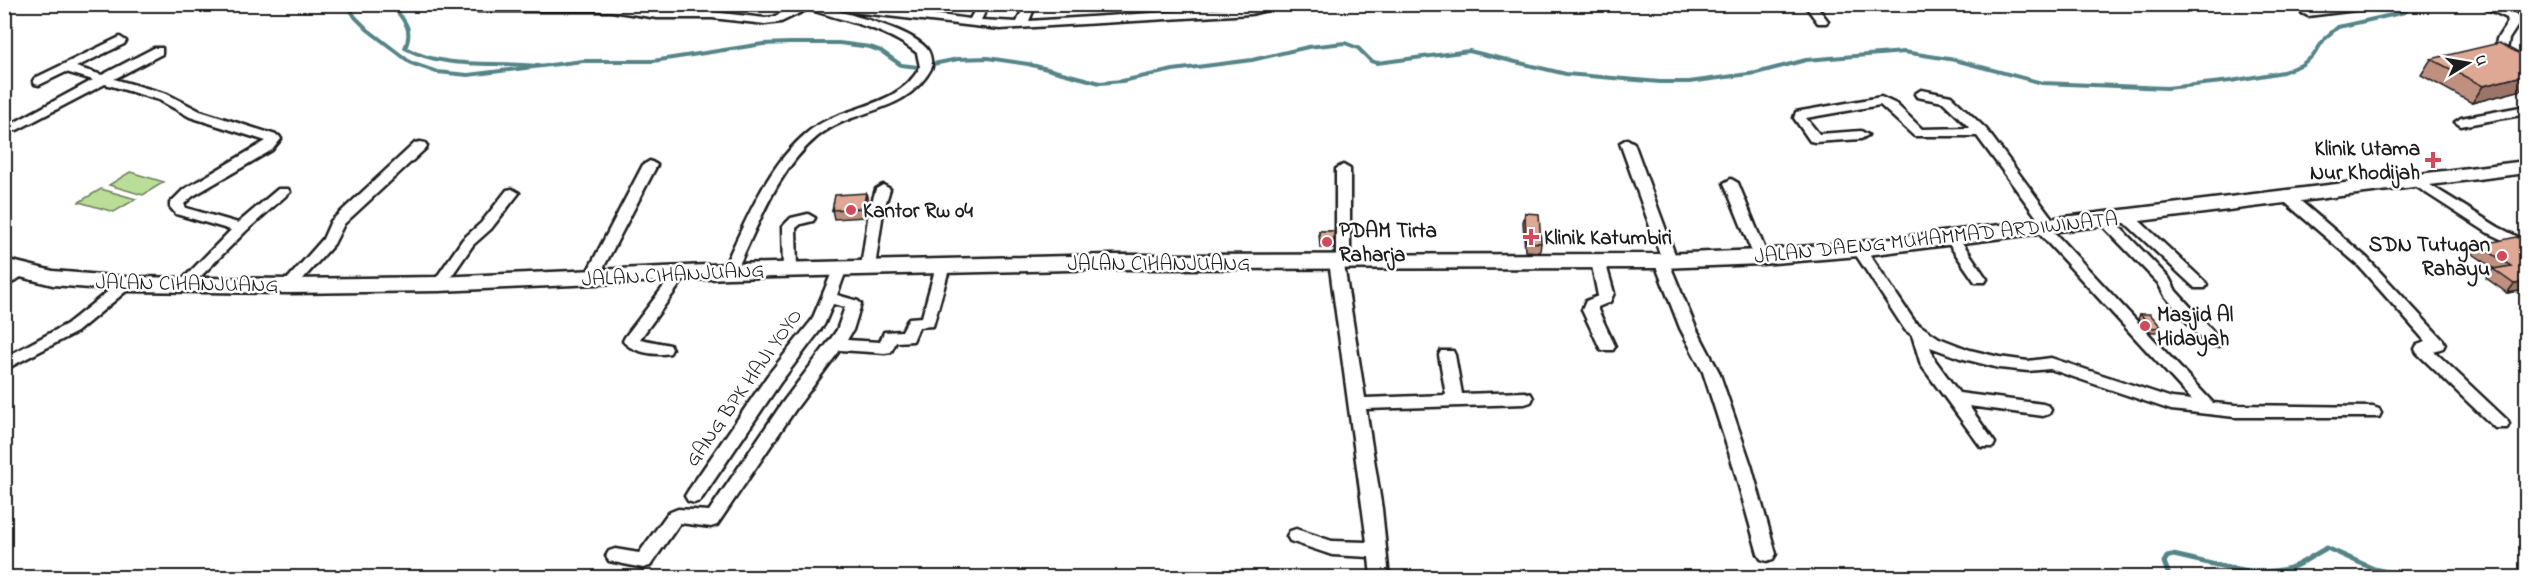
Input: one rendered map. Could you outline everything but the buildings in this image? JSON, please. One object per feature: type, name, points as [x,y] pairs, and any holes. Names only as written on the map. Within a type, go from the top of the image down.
[{"type":"main road","name":"JALAN DAENG MUHAMMAD ARDIWINATA","points":[[1340,261],[1598,261],[1761,258],[1859,249],[2526,167]]},
{"type":"main road","name":"JALAN CIHANJUANG","points":[[10,273],[126,284],[289,286],[439,284],[682,272],[868,267],[1340,261]]},
{"type":"street","points":[[472,4],[478,8],[540,6],[611,8],[657,15],[712,15],[772,21],[810,6],[844,6],[973,24],[1021,25],[1122,11],[1251,11],[1285,4]]},
{"type":"street","points":[[973,24],[984,4]]},
{"type":"street","points":[[1021,25],[1031,4]]},
{"type":"street","points":[[1809,4],[1822,21]]},
{"type":"street","points":[[2308,13],[2380,4]]},
{"type":"street","points":[[2482,4],[2512,16],[2514,22],[2503,39],[2501,52],[2526,65]]},
{"type":"street","points":[[729,271],[766,198],[788,163],[810,136],[831,121],[901,96],[919,80],[926,67],[923,52],[919,47],[893,34],[810,6]]},
{"type":"street","points":[[39,81],[120,41]]},
{"type":"street","points":[[12,127],[158,51]]},
{"type":"street","points":[[64,68],[163,97],[195,114],[274,139],[267,147],[188,193],[177,203],[181,211],[241,228]]},
{"type":"street","points":[[1922,94],[1947,99],[1982,132],[2046,226],[2208,408]]},
{"type":"street","points":[[1861,135],[1815,138],[1806,127],[1801,115],[1885,101],[1912,129],[1919,133],[1982,132]]},
{"type":"street","points":[[2461,122],[2526,110]]},
{"type":"street","points":[[1627,143],[1688,328],[1711,372],[1742,465],[1767,554]]},
{"type":"street","points":[[289,286],[329,241],[338,225],[336,224],[420,146]]},
{"type":"street","points":[[591,278],[650,165]]},
{"type":"street","points":[[1343,169],[1340,261],[1380,578]]},
{"type":"street","points":[[2414,179],[2493,230],[2526,248]]},
{"type":"street","points":[[1731,183],[1761,258]]},
{"type":"street","points":[[868,267],[876,212],[884,189]]},
{"type":"street","points":[[185,284],[241,228],[283,192]]},
{"type":"street","points":[[439,284],[468,242],[486,226],[512,193]]},
{"type":"street","points":[[2285,195],[2362,261],[2437,344],[2423,349],[2500,424]]},
{"type":"street","points":[[2125,215],[2200,285]]},
{"type":"street","points":[[790,269],[789,228],[796,221],[808,218]]},
{"type":"street","points":[[2103,218],[2164,281],[2170,292],[2213,342]]},
{"type":"street","points":[[1951,237],[1980,279]]},
{"type":"street","points":[[1859,249],[1919,336],[1927,361],[1987,443]]},
{"type":"street","points":[[1598,261],[1606,292],[1605,299],[1591,304],[1590,310],[1607,346]]},
{"type":"street","points":[[836,344],[885,348],[890,336],[907,337],[914,322],[928,322],[943,266]]},
{"type":"street","name":"GANG BPK HAJI YOYO","points":[[694,496],[774,379],[819,321],[840,268]]},
{"type":"street","points":[[664,349],[631,342],[682,272]]},
{"type":"street","points":[[4,365],[72,328],[126,284]]},
{"type":"street","points":[[615,556],[643,561],[674,518],[678,516],[711,520],[715,516],[789,406],[845,330],[853,304],[828,298]]},
{"type":"street","points":[[1919,336],[1942,346],[2005,364],[2033,366],[2051,363],[2171,404],[2313,414],[2373,413]]},
{"type":"street","points":[[1447,355],[1455,400]]},
{"type":"street","points":[[1357,404],[1525,398]]},
{"type":"street","points":[[1954,399],[2043,411]]},
{"type":"street","points":[[1296,536],[1332,548],[1377,550]]},
{"type":"green space","points":[[130,172],[164,182],[143,195],[109,185]]},
{"type":"green space","points":[[101,189],[136,199],[114,212],[79,202]]},
{"type":"waterway","points":[[347,4],[355,17],[368,30],[411,63],[437,72],[468,75],[583,61],[653,61],[763,44],[839,43],[870,47],[881,51],[901,65],[918,67],[958,59],[987,58],[1028,64],[1100,83],[1122,81],[1173,70],[1252,60],[1308,47],[1345,43],[1358,48],[1371,61],[1377,63],[1469,51],[1566,74],[1660,82],[1689,82],[1756,73],[1806,60],[1904,52],[1955,60],[2042,83],[2167,88],[2231,81],[2283,72],[2301,65],[2313,56],[2325,38],[2338,27],[2405,12],[2409,4]]},
{"type":"waterway","points":[[396,4],[395,9],[407,27],[408,37],[405,48],[420,55],[453,62],[538,66]]},
{"type":"waterway","points":[[2170,578],[2164,562],[2167,557],[2173,555],[2246,571],[2261,572],[2290,568],[2327,548],[2374,569],[2413,578]]},
{"type":"place","name":"Klinik Utama Nur Khodijah","points":[[2433,160]]},
{"type":"place","name":"Kantor Rw 04","points":[[851,210]]},
{"type":"place","name":"Klinik Katumbiri","points":[[1531,237]]},
{"type":"place","name":"PDAM Tirta Raharja","points":[[1327,242]]},
{"type":"place","name":"SDN Tutugan Rahayu","points":[[2502,256]]},
{"type":"place","name":"Masjid Al Hidayah","points":[[2145,326]]}]
